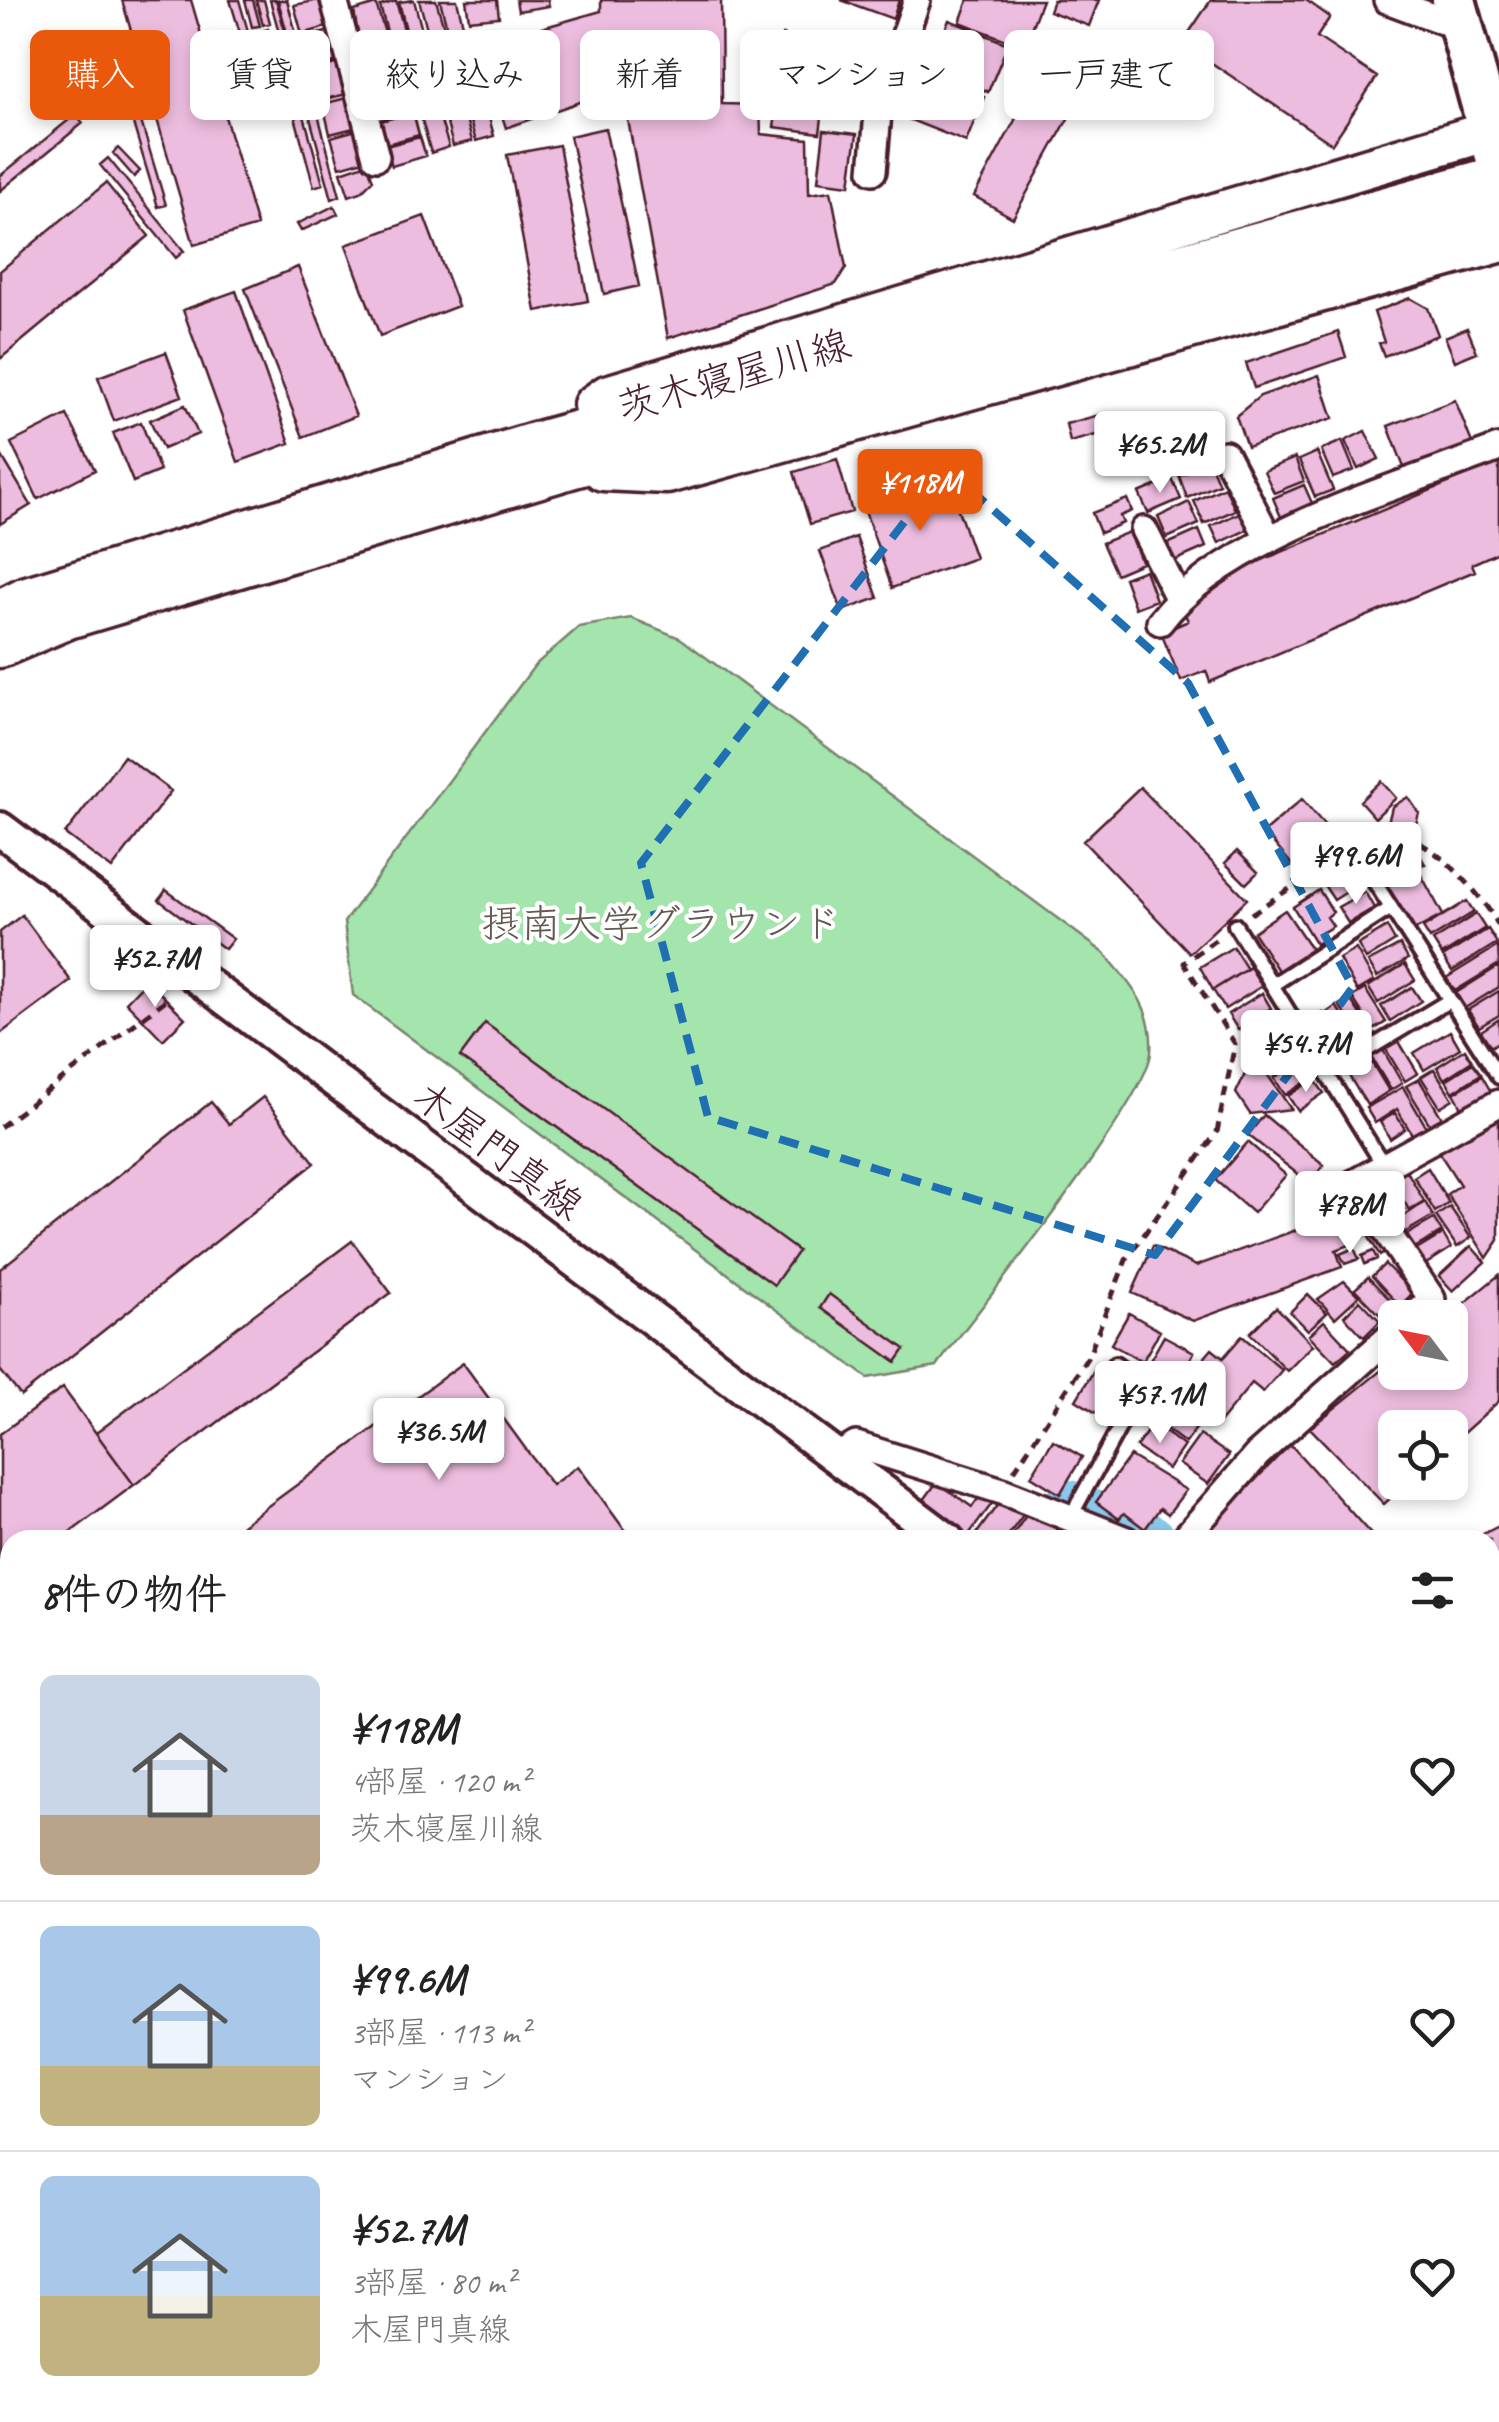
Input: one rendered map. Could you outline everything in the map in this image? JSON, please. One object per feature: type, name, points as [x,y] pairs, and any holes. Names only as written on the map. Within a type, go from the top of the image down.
[{"type":"highway","points":[[1458,14],[1496,141]]},
{"type":"main road","points":[[532,443],[608,396],[1496,141]]},
{"type":"main road","name":"茨木寝屋川線","points":[[0,648],[68,619],[570,469],[956,343],[1499,175]]},
{"type":"main road","name":"茨木寝屋川線","points":[[0,608],[532,443],[1499,210]]},
{"type":"main road","points":[[570,469],[666,474],[1499,242]]},
{"type":"main road","name":"木屋門真線","points":[[0,829],[933,1530]]},
{"type":"street","points":[[874,171],[878,114],[917,0]]},
{"type":"street","points":[[1386,0],[1458,14]]},
{"type":"street","points":[[341,2],[350,45]]},
{"type":"street","points":[[366,120],[376,158]]},
{"type":"street","points":[[1160,622],[1178,598],[1217,566],[1269,540],[1499,448]]},
{"type":"street","points":[[1225,454],[1269,540]]},
{"type":"street","points":[[1144,530],[1178,598]]},
{"type":"street","points":[[1431,1300],[1354,1183],[1499,1103]]},
{"type":"street","points":[[1192,1530],[1257,1455],[1378,1347]]},
{"type":"street","points":[[835,1458],[856,1445],[1074,1511],[1108,1530]]},
{"type":"lane","points":[[1353,848],[1499,1077]]},
{"type":"lane","points":[[1272,986],[1392,908]]},
{"type":"lane","points":[[1235,925],[1384,1166]]},
{"type":"lane","points":[[1327,1074],[1450,1000]]},
{"type":"lane","points":[[1074,1511],[1142,1384],[1115,1364]]},
{"type":"path","points":[[1009,1480],[1089,1355],[1126,1260],[1217,1132],[1234,1044],[1184,963],[1235,925],[1380,832],[1416,839],[1482,896],[1499,926]]},
{"type":"path","points":[[0,1127],[179,990]]},
{"type":"highlighted area","points":[[946,468],[1188,683],[1353,987],[1155,1255],[708,1117],[641,863]]},
{"type":"green space","name":"摂南大学グラウンド","points":[[631,618],[680,638],[1104,953],[1145,1010],[1151,1052],[1143,1077],[1122,1114],[1058,1207],[937,1366],[868,1378],[353,995],[344,922],[535,665],[579,627]]},
{"type":"building","points":[[122,0],[191,0],[200,30],[190,30],[190,120],[226,120],[257,226],[194,245],[157,120],[170,120],[170,30],[131,30]]},
{"type":"building","points":[[230,0],[239,0],[248,30],[239,30]]},
{"type":"building","points":[[245,0],[253,0],[260,26],[252,27]]},
{"type":"building","points":[[256,0],[264,0],[270,23],[263,25]]},
{"type":"building","points":[[270,0],[276,0],[285,30],[278,30]]},
{"type":"building","points":[[278,0],[287,0],[295,30],[286,30]]},
{"type":"building","points":[[319,0],[327,27],[301,30],[294,5]]},
{"type":"building","points":[[414,0],[422,30],[406,30],[399,2]]},
{"type":"building","points":[[419,0],[436,0],[445,30],[427,30]]},
{"type":"building","points":[[440,0],[457,0],[463,25],[447,28]]},
{"type":"building","points":[[466,0],[497,0],[499,17],[469,20]]},
{"type":"building","points":[[516,0],[548,0],[549,6],[518,11]]},
{"type":"building","points":[[601,0],[721,0],[722,104],[740,104],[740,120],[761,120],[761,134],[808,139],[809,194],[831,191],[846,268],[836,284],[668,338],[628,120],[720,120],[720,30],[580,30],[580,102],[560,109],[560,30],[535,30],[601,11]]},
{"type":"building","points":[[841,0],[899,0],[893,19]]},
{"type":"building","points":[[968,0],[1042,0],[1031,30],[1004,30],[1004,39],[960,22]]},
{"type":"building","points":[[1053,0],[1099,0],[1089,26],[1049,11]]},
{"type":"building","points":[[1211,0],[1306,0],[1330,17],[1317,37],[1377,77],[1332,144],[1214,65],[1214,30],[1191,30]]},
{"type":"building","points":[[396,1],[404,30],[387,30],[380,6]]},
{"type":"building","points":[[376,4],[384,30],[357,30],[354,11]]},
{"type":"building","points":[[949,20],[974,30],[945,30]]},
{"type":"building","points":[[330,31],[339,61],[330,63]]},
{"type":"building","points":[[984,34],[1004,42],[1004,54],[988,92],[984,90]]},
{"type":"building","points":[[339,63],[347,94],[330,98],[330,65]]},
{"type":"building","points":[[350,97],[350,120],[356,120],[358,127],[330,134],[327,120],[330,120],[330,102]]},
{"type":"building","points":[[69,120],[83,123],[0,191],[0,176]]},
{"type":"building","points":[[132,120],[141,120],[166,205],[158,207]]},
{"type":"building","points":[[296,120],[305,120],[323,184],[314,187]]},
{"type":"building","points":[[311,120],[319,120],[340,196],[332,199]]},
{"type":"building","points":[[415,120],[419,135],[387,144],[380,121]]},
{"type":"building","points":[[422,120],[441,120],[449,147],[431,153]]},
{"type":"building","points":[[446,120],[466,120],[472,141],[453,146]]},
{"type":"building","points":[[470,120],[490,120],[494,136],[476,141]]},
{"type":"building","points":[[503,120],[529,120],[506,128]]},
{"type":"building","points":[[775,120],[822,120],[820,133],[774,127]]},
{"type":"building","points":[[911,120],[975,120],[966,142]]},
{"type":"building","points":[[1015,120],[1067,120],[1013,218],[974,196]]},
{"type":"building","points":[[605,128],[639,286],[604,294],[570,136]]},
{"type":"building","points":[[360,129],[368,159],[340,167],[331,137]]},
{"type":"building","points":[[824,130],[857,134],[850,185],[818,181]]},
{"type":"building","points":[[420,137],[426,156],[392,166],[386,146]]},
{"type":"building","points":[[559,145],[588,301],[536,311],[507,155]]},
{"type":"building","points":[[118,148],[140,171],[134,177],[113,153]]},
{"type":"building","points":[[108,158],[184,251],[176,258],[100,165]]},
{"type":"building","points":[[367,163],[373,180],[361,192],[349,196],[341,172]]},
{"type":"building","points":[[106,183],[149,236],[0,359],[0,271]]},
{"type":"building","points":[[334,206],[338,214],[301,231],[297,224]]},
{"type":"building","points":[[424,216],[458,306],[380,336],[346,245]]},
{"type":"building","points":[[298,267],[356,416],[303,437],[245,289]]},
{"type":"building","points":[[236,291],[290,443],[238,462],[183,310]]},
{"type":"building","points":[[1410,298],[1428,308],[1438,335],[1384,356],[1379,343],[1384,342],[1374,312]]},
{"type":"building","points":[[1467,328],[1477,352],[1455,361],[1445,337]]},
{"type":"building","points":[[1338,332],[1346,357],[1254,388],[1246,363]]},
{"type":"building","points":[[166,352],[182,396],[114,421],[98,377]]},
{"type":"building","points":[[1319,375],[1333,418],[1247,447],[1236,416],[1260,396]]},
{"type":"building","points":[[1455,400],[1472,443],[1405,470],[1388,426]]},
{"type":"building","points":[[185,405],[198,434],[163,449],[150,420]]},
{"type":"building","points":[[1103,414],[1107,432],[1070,442],[1066,424]]},
{"type":"building","points":[[67,415],[95,470],[38,499],[11,443]]},
{"type":"building","points":[[141,422],[160,471],[133,482],[113,433]]},
{"type":"building","points":[[1365,431],[1379,459],[1358,469],[1345,441]]},
{"type":"building","points":[[1342,441],[1354,470],[1333,478],[1321,450]]},
{"type":"building","points":[[1317,452],[1333,490],[1315,497],[1299,460]]},
{"type":"building","points":[[0,453],[31,505],[0,524]]},
{"type":"building","points":[[1295,458],[1304,481],[1274,493],[1264,471]]},
{"type":"building","points":[[837,459],[852,512],[810,524],[794,472]]},
{"type":"building","points":[[1499,462],[1499,552],[1472,564],[1475,571],[1210,682],[1206,671],[1181,681],[1161,633],[1188,621],[1182,607],[1214,580]]},
{"type":"building","points":[[1210,463],[1219,484],[1187,498],[1179,476]]},
{"type":"building","points":[[1172,479],[1181,499],[1148,513],[1139,493]]},
{"type":"building","points":[[948,481],[975,558],[892,588],[865,511]]},
{"type":"building","points":[[1304,485],[1312,503],[1281,517],[1273,498]]},
{"type":"building","points":[[1225,487],[1235,510],[1204,524],[1194,501]]},
{"type":"building","points":[[1127,499],[1132,511],[1120,516],[1123,523],[1100,533],[1092,513]]},
{"type":"building","points":[[1189,502],[1199,524],[1167,538],[1158,517]]},
{"type":"building","points":[[1241,512],[1249,529],[1219,543],[1211,526]]},
{"type":"building","points":[[1199,530],[1206,547],[1172,562],[1165,545]]},
{"type":"building","points":[[1129,532],[1142,563],[1116,574],[1102,543]]},
{"type":"building","points":[[856,537],[878,598],[842,611],[820,551]]},
{"type":"building","points":[[1145,570],[1156,600],[1135,608],[1124,578]]},
{"type":"building","points":[[124,756],[171,791],[112,869],[65,834]]},
{"type":"building","points":[[1381,781],[1396,798],[1375,818],[1360,801]]},
{"type":"building","points":[[1140,787],[1247,899],[1190,953],[1083,841]]},
{"type":"building","points":[[1408,797],[1419,813],[1414,831],[1388,823],[1392,807]]},
{"type":"building","points":[[1302,799],[1339,842],[1301,875],[1264,832]]},
{"type":"building","points":[[1398,843],[1416,849],[1425,864],[1384,874],[1378,848]]},
{"type":"building","points":[[1237,851],[1258,872],[1246,884],[1225,863]]},
{"type":"building","points":[[1350,864],[1362,882],[1334,900],[1322,882]]},
{"type":"building","points":[[1418,869],[1443,915],[1411,932],[1387,886]]},
{"type":"building","points":[[166,890],[233,939],[225,949],[159,900]]},
{"type":"building","points":[[1319,890],[1333,912],[1327,917],[1333,926],[1318,935],[1321,941],[1316,944],[1293,907]]},
{"type":"building","points":[[1365,892],[1374,908],[1348,923],[1338,907]]},
{"type":"building","points":[[1467,901],[1474,912],[1430,939],[1423,928]]},
{"type":"building","points":[[1285,910],[1312,950],[1279,972],[1253,932]]},
{"type":"building","points":[[1476,914],[1485,928],[1442,955],[1433,941]]},
{"type":"building","points":[[22,915],[71,981],[0,1034],[0,932]]},
{"type":"building","points":[[1387,927],[1395,941],[1366,959],[1358,945]]},
{"type":"building","points":[[1488,929],[1497,943],[1452,971],[1443,957]]},
{"type":"building","points":[[1400,945],[1408,959],[1377,977],[1368,962]]},
{"type":"building","points":[[1498,946],[1499,964],[1455,991],[1446,978]]},
{"type":"building","points":[[1233,947],[1247,969],[1213,990],[1200,967]]},
{"type":"building","points":[[1356,949],[1374,981],[1357,991],[1339,959]]},
{"type":"building","points":[[1405,964],[1415,980],[1378,1003],[1368,987]]},
{"type":"building","points":[[1499,966],[1499,987],[1465,1008],[1456,993]]},
{"type":"building","points":[[1250,967],[1262,986],[1225,1009],[1213,990]]},
{"type":"building","points":[[147,980],[185,1018],[163,1040],[126,1002]]},
{"type":"building","points":[[1412,987],[1421,1001],[1390,1021],[1381,1006]]},
{"type":"building","points":[[1365,989],[1386,1022],[1373,1030],[1352,997]]},
{"type":"building","points":[[1499,991],[1499,1015],[1479,1027],[1468,1010]]},
{"type":"building","points":[[1262,993],[1271,1008],[1238,1030],[1228,1014]]},
{"type":"building","points":[[1350,999],[1371,1031],[1361,1038],[1339,1005]]},
{"type":"building","points":[[1336,1006],[1358,1039],[1347,1047],[1325,1014]]},
{"type":"building","points":[[1278,1011],[1286,1025],[1249,1046],[1241,1031]]},
{"type":"building","points":[[1323,1013],[1344,1047],[1331,1055],[1310,1022]]},
{"type":"building","points":[[1499,1019],[1499,1041],[1491,1047],[1481,1031]]},
{"type":"building","points":[[485,1023],[798,1251],[774,1285],[460,1057]]},
{"type":"building","points":[[1450,1031],[1460,1048],[1424,1070],[1414,1053]]},
{"type":"building","points":[[1290,1034],[1303,1053],[1274,1073],[1261,1054]]},
{"type":"building","points":[[1398,1040],[1418,1073],[1405,1081],[1385,1048]]},
{"type":"building","points":[[1465,1049],[1472,1061],[1444,1079],[1437,1067]]},
{"type":"building","points":[[1383,1050],[1402,1083],[1391,1090],[1371,1057]]},
{"type":"building","points":[[1254,1055],[1291,1109],[1250,1114],[1236,1093]]},
{"type":"building","points":[[1303,1060],[1314,1077],[1285,1095],[1274,1078]]},
{"type":"building","points":[[1372,1063],[1389,1091],[1367,1105],[1349,1076]]},
{"type":"building","points":[[1473,1063],[1481,1074],[1453,1092],[1446,1080]]},
{"type":"building","points":[[1434,1069],[1453,1099],[1440,1107],[1421,1077]]},
{"type":"building","points":[[1482,1076],[1491,1092],[1463,1109],[1454,1093]]},
{"type":"building","points":[[1314,1079],[1324,1093],[1298,1111],[1288,1096]]},
{"type":"building","points":[[1419,1079],[1442,1118],[1430,1125],[1406,1086]]},
{"type":"building","points":[[1403,1087],[1427,1128],[1413,1136],[1397,1109],[1375,1123],[1366,1108]]},
{"type":"building","points":[[263,1097],[315,1163],[21,1396],[0,1370],[0,1269],[211,1102],[229,1124]]},
{"type":"building","points":[[1499,1112],[1499,1240],[1487,1258],[1447,1194],[1460,1185],[1438,1151]]},
{"type":"building","points":[[1395,1113],[1405,1129],[1390,1139],[1380,1122]]},
{"type":"building","points":[[1264,1115],[1324,1165],[1309,1183],[1248,1135]]},
{"type":"building","points":[[1248,1142],[1286,1175],[1253,1213],[1215,1180]]},
{"type":"building","points":[[1428,1168],[1449,1203],[1435,1212],[1414,1177]]},
{"type":"building","points":[[1407,1171],[1424,1201],[1409,1210],[1391,1180]]},
{"type":"building","points":[[1387,1181],[1404,1209],[1389,1219],[1372,1190]]},
{"type":"building","points":[[1425,1202],[1433,1216],[1399,1236],[1392,1224]]},
{"type":"building","points":[[1450,1207],[1471,1238],[1457,1247],[1436,1216]]},
{"type":"building","points":[[1364,1210],[1387,1251],[1380,1256],[1356,1215]]},
{"type":"building","points":[[1349,1211],[1355,1243],[1336,1250],[1342,1267],[1193,1321],[1132,1293],[1153,1246],[1196,1266]]},
{"type":"building","points":[[1434,1219],[1442,1232],[1411,1250],[1403,1237]]},
{"type":"building","points":[[1443,1234],[1451,1248],[1423,1266],[1415,1251]]},
{"type":"building","points":[[352,1241],[391,1293],[134,1485],[96,1433]]},
{"type":"building","points":[[1471,1246],[1485,1262],[1453,1291],[1439,1276]]},
{"type":"building","points":[[1354,1248],[1359,1259],[1345,1264],[1340,1254]]},
{"type":"building","points":[[1373,1251],[1377,1259],[1365,1264],[1362,1256]]},
{"type":"building","points":[[1385,1264],[1413,1293],[1406,1300],[1394,1300],[1372,1276]]},
{"type":"building","points":[[1499,1275],[1499,1401],[1468,1429],[1468,1410],[1378,1410],[1378,1498],[1310,1428],[1378,1373],[1378,1390],[1468,1390],[1468,1300]]},
{"type":"building","points":[[1368,1277],[1390,1300],[1378,1300],[1378,1313],[1355,1289]]},
{"type":"building","points":[[1344,1281],[1359,1296],[1335,1318],[1318,1299]]},
{"type":"building","points":[[829,1294],[905,1349],[896,1362],[820,1308]]},
{"type":"building","points":[[1308,1294],[1327,1313],[1308,1330],[1290,1312]]},
{"type":"building","points":[[1360,1300],[1378,1323],[1364,1337],[1344,1316]]},
{"type":"building","points":[[1276,1307],[1313,1345],[1287,1371],[1250,1333]]},
{"type":"building","points":[[1129,1313],[1160,1331],[1142,1362],[1111,1344]]},
{"type":"building","points":[[1324,1321],[1350,1349],[1335,1362],[1309,1335]]},
{"type":"building","points":[[1164,1336],[1194,1352],[1177,1383],[1147,1366]]},
{"type":"building","points":[[1242,1336],[1282,1370],[1263,1392],[1252,1383],[1219,1423],[1179,1388],[1212,1349],[1223,1358]]},
{"type":"building","points":[[463,1363],[552,1485],[578,1466],[625,1530],[246,1530],[242,1525]]},
{"type":"building","points":[[1096,1367],[1122,1383],[1101,1416],[1076,1400]]},
{"type":"building","points":[[63,1388],[134,1485],[73,1530],[0,1530],[0,1434]]},
{"type":"building","points":[[1173,1395],[1204,1418],[1185,1443],[1154,1420]]},
{"type":"building","points":[[1153,1423],[1184,1446],[1168,1469],[1136,1447]]},
{"type":"building","points":[[1200,1435],[1229,1455],[1208,1484],[1179,1464]]},
{"type":"building","points":[[1053,1440],[1082,1457],[1060,1494],[1031,1476]]},
{"type":"building","points":[[1290,1444],[1367,1530],[1208,1530]]},
{"type":"building","points":[[1130,1456],[1186,1490],[1168,1514],[1160,1508],[1145,1529],[1124,1513],[1119,1519],[1096,1502]]},
{"type":"building","points":[[937,1482],[972,1507],[983,1492],[994,1501],[972,1530],[957,1530],[921,1504]]},
{"type":"building","points":[[1001,1500],[1023,1515],[1012,1530],[979,1530]]},
{"type":"building","points":[[1030,1510],[1058,1530],[1016,1530]]},
{"type":"waterway","points":[[1069,1506],[1126,1530]]}]
